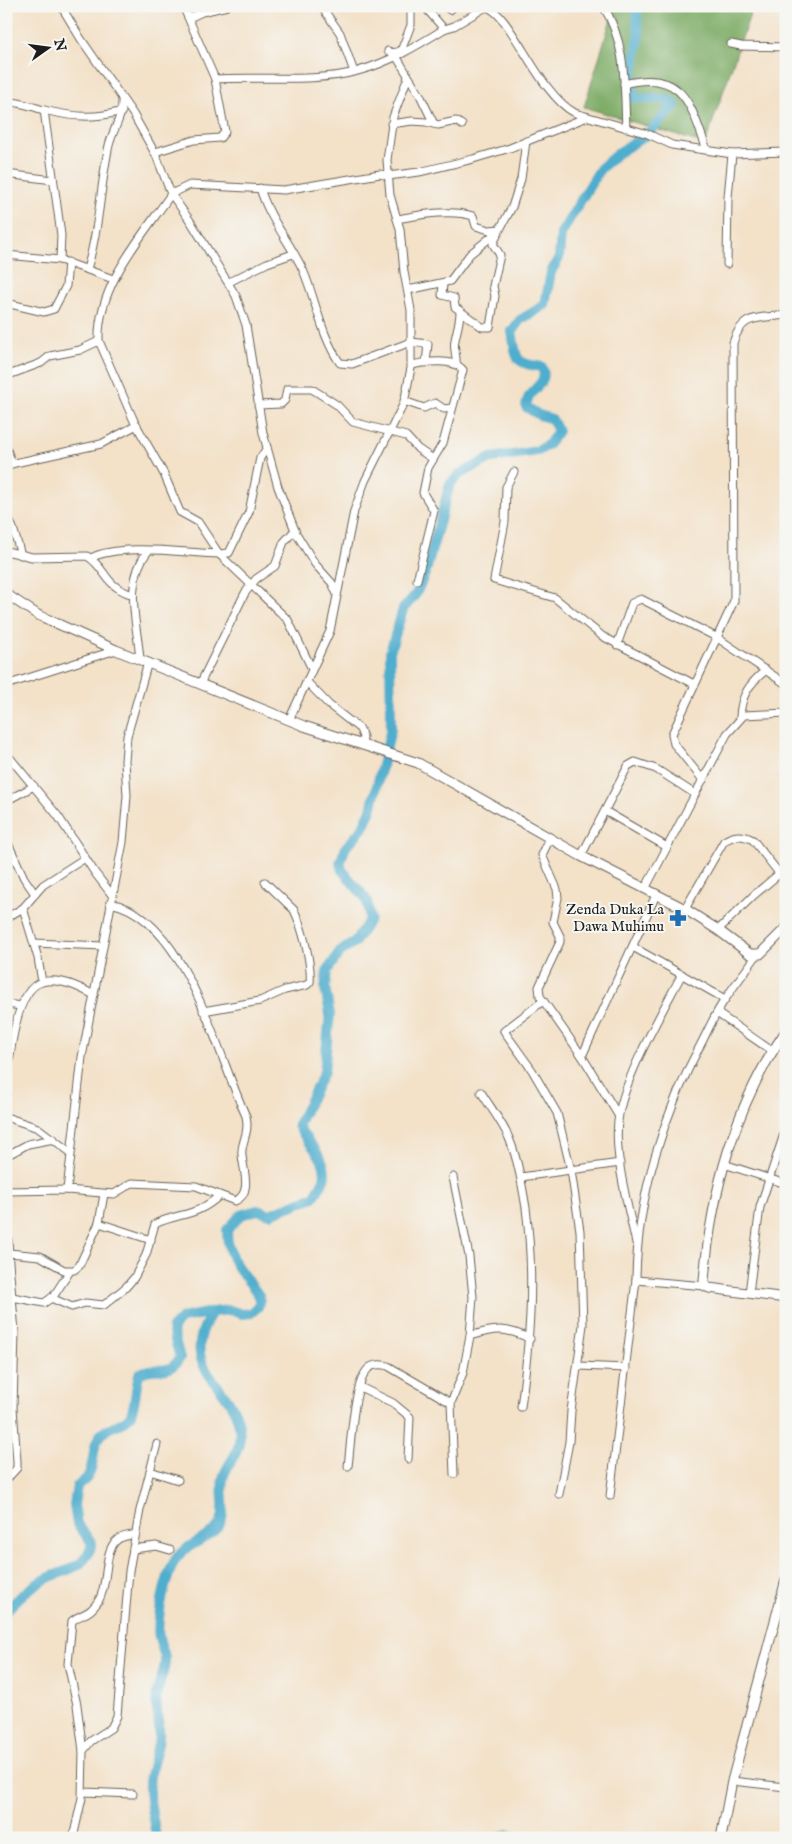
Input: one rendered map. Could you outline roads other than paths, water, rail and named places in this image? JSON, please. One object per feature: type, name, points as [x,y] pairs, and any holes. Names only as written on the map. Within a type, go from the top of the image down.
[{"type":"street","points":[[61,6],[81,39],[122,96],[155,152],[171,194],[191,222],[228,282],[245,320],[258,405],[278,487],[294,530],[315,564],[332,583],[337,596]]},
{"type":"street","points":[[155,152],[179,144],[220,138],[224,135],[223,114],[215,79],[183,6]]},
{"type":"street","points":[[189,18],[202,12],[227,6]]},
{"type":"street","points":[[321,6],[340,33],[354,72]]},
{"type":"street","points":[[388,51],[393,53],[401,51],[411,25],[411,6]]},
{"type":"street","points":[[424,6],[444,29]]},
{"type":"street","points":[[444,6],[450,10],[454,6]]},
{"type":"street","points":[[215,79],[316,76],[354,72],[410,50],[486,6],[492,8],[506,22],[523,54],[550,93],[564,108],[587,117],[648,134],[672,145],[732,154],[786,152]]},
{"type":"street","points":[[604,6],[619,38],[626,128]]},
{"type":"street","points":[[731,44],[786,47]]},
{"type":"street","points":[[396,56],[434,124]]},
{"type":"street","points":[[288,720],[330,631],[354,511],[365,481],[404,402],[412,365],[411,310],[397,218],[390,195],[388,176],[388,146],[391,124],[408,76]]},
{"type":"street","points":[[624,84],[644,79],[657,80],[669,84],[682,92],[697,119],[707,150]]},
{"type":"street","points":[[87,268],[97,230],[108,151],[122,111],[122,96]]},
{"type":"street","points":[[6,102],[16,102],[44,110],[92,118],[122,111]]},
{"type":"street","points":[[44,110],[61,236],[60,260]]},
{"type":"street","points":[[312,669],[288,620],[219,554],[198,522],[180,512],[164,474],[136,425],[100,341],[99,329],[113,279],[171,194],[182,187],[201,184],[296,189],[380,174],[388,176],[458,163],[526,141],[587,117]]},
{"type":"street","points":[[391,124],[412,121],[438,125],[456,121],[462,125]]},
{"type":"street","points":[[443,284],[442,295],[454,298],[455,307],[482,327],[490,326],[495,296],[493,286],[500,255],[493,244],[512,207],[521,179],[526,141]]},
{"type":"street","points":[[727,264],[728,197],[732,154]]},
{"type":"street","points":[[6,174],[53,180]]},
{"type":"street","points":[[260,188],[274,223],[302,270],[324,331],[340,363],[352,364],[412,342],[428,344],[426,363]]},
{"type":"street","points":[[397,218],[427,214],[462,213],[474,216],[476,226],[495,231],[500,229]]},
{"type":"street","points":[[408,290],[450,281],[470,254],[500,229]]},
{"type":"street","points":[[228,282],[267,263],[293,254]]},
{"type":"street","points":[[6,255],[60,260],[87,268],[113,279]]},
{"type":"street","points":[[6,303],[44,312],[54,310],[66,286],[68,262]]},
{"type":"street","points":[[456,364],[458,355],[455,341],[459,329],[460,311]]},
{"type":"street","points":[[704,780],[674,744],[672,734],[734,601],[732,464],[734,343],[737,330],[746,321],[786,315]]},
{"type":"street","points":[[6,376],[40,363],[50,356],[80,350],[100,341]]},
{"type":"street","points":[[412,365],[426,363],[456,364],[463,370],[443,443],[428,468],[423,493],[434,511],[417,580]]},
{"type":"street","points":[[258,405],[281,404],[285,400],[286,390],[289,388],[312,389],[337,405],[353,422],[406,436],[418,449],[433,459]]},
{"type":"street","points":[[404,402],[424,408],[434,403],[444,409],[452,408]]},
{"type":"street","points":[[6,447],[9,465],[101,444],[136,425]]},
{"type":"street","points":[[6,551],[32,557],[77,555],[91,558],[106,552],[148,551],[219,554],[231,551],[254,495],[260,458],[267,448]]},
{"type":"street","points":[[726,473],[732,464]]},
{"type":"street","points":[[514,472],[506,487],[504,522],[494,580],[555,598],[580,620],[617,645],[694,684]]},
{"type":"street","points":[[6,515],[13,528],[21,556]]},
{"type":"street","points":[[200,684],[237,607],[252,584],[275,566],[284,542],[294,530]]},
{"type":"street","points":[[67,1190],[82,1057],[122,842],[127,796],[125,761],[127,736],[144,661],[133,595],[134,576],[148,551]]},
{"type":"street","points":[[91,558],[111,585],[133,595]]},
{"type":"street","points":[[6,594],[38,615],[116,650],[288,720],[431,769],[581,856],[685,909],[718,930],[750,954],[757,955]]},
{"type":"street","points":[[617,645],[632,603],[641,599],[716,637],[786,684]]},
{"type":"street","points":[[6,685],[116,650]]},
{"type":"street","points":[[645,889],[727,734],[740,717],[742,701],[749,684],[766,670]]},
{"type":"street","points":[[306,681],[329,705],[360,729],[363,737],[362,745]]},
{"type":"street","points":[[740,717],[750,713],[786,713]]},
{"type":"street","points":[[6,753],[58,816],[112,895]]},
{"type":"street","points":[[581,856],[628,766],[636,762],[656,769],[696,794]]},
{"type":"street","points":[[6,801],[34,786]]},
{"type":"street","points":[[605,811],[667,847]]},
{"type":"street","points":[[685,909],[724,841],[733,836],[753,840],[786,882]]},
{"type":"street","points":[[550,838],[542,855],[557,889],[558,898],[553,922],[555,930],[560,936],[560,942],[540,987],[543,1001],[582,1056],[618,1114]]},
{"type":"street","points":[[6,839],[22,873],[36,894]]},
{"type":"street","points":[[6,918],[24,908],[57,874],[85,858]]},
{"type":"street","points":[[718,930],[778,873],[786,868]]},
{"type":"street","points":[[203,1011],[260,1001],[285,990],[307,985],[310,982],[306,950],[294,910],[265,882]]},
{"type":"street","points":[[582,1056],[656,895]]},
{"type":"street","points":[[6,1192],[67,1190],[114,1194],[132,1183],[196,1186],[235,1201],[240,1199],[245,1192],[242,1155],[248,1125],[189,979],[167,943],[136,912],[110,904]]},
{"type":"street","points":[[24,908],[42,982]]},
{"type":"street","points":[[636,1246],[655,1156],[673,1100],[725,999],[757,955],[786,928]]},
{"type":"street","points":[[34,944],[103,946]]},
{"type":"street","points":[[633,947],[725,999]]},
{"type":"street","points":[[610,1496],[636,1280],[636,1246],[620,1163],[618,1114],[637,1065],[682,974]]},
{"type":"street","points":[[6,1095],[7,1078],[21,1006],[28,992],[42,982],[66,983],[94,994]]},
{"type":"street","points":[[543,1001],[504,1031],[532,1070],[557,1113],[571,1170],[580,1231],[583,1276],[579,1366],[571,1411],[569,1442],[559,1494]]},
{"type":"street","points":[[6,1004],[21,1006]]},
{"type":"street","points":[[717,1014],[772,1051]]},
{"type":"street","points":[[705,1286],[707,1250],[724,1164],[742,1113],[772,1051],[786,1031]]},
{"type":"street","points":[[480,1092],[508,1136],[521,1177],[532,1269],[530,1339],[520,1407]]},
{"type":"street","points":[[6,1118],[38,1128],[54,1138],[70,1152]]},
{"type":"street","points":[[749,1293],[760,1207],[786,1128]]},
{"type":"street","points":[[6,1156],[28,1144],[54,1138]]},
{"type":"street","points":[[521,1177],[620,1163]]},
{"type":"street","points":[[724,1164],[768,1180],[786,1184]]},
{"type":"street","points":[[453,1177],[472,1279],[470,1336],[463,1374],[451,1403],[454,1474]]},
{"type":"street","points":[[10,1298],[38,1304],[51,1298],[70,1271],[80,1266],[99,1223],[104,1194]]},
{"type":"street","points":[[51,1298],[72,1307],[85,1303],[99,1306],[110,1302],[134,1278],[146,1255],[155,1224],[189,1215],[203,1208],[219,1196]]},
{"type":"street","points":[[6,1221],[10,1298],[15,1346],[13,1408],[17,1461],[17,1468],[6,1480]]},
{"type":"street","points":[[99,1223],[151,1240]]},
{"type":"street","points":[[8,1251],[11,1254],[40,1256],[59,1268],[70,1271]]},
{"type":"street","points":[[636,1280],[705,1286],[786,1298]]},
{"type":"street","points":[[470,1336],[490,1330],[511,1330],[530,1339]]},
{"type":"street","points":[[348,1466],[355,1407],[366,1371],[372,1366],[382,1364],[451,1403]]},
{"type":"street","points":[[579,1366],[626,1368]]},
{"type":"street","points":[[360,1387],[393,1403],[410,1417],[408,1459]]},
{"type":"street","points":[[83,1751],[91,1742],[111,1728],[117,1716],[126,1593],[135,1534],[157,1444]]},
{"type":"street","points":[[150,1471],[178,1480]]},
{"type":"street","points":[[73,1838],[83,1792],[83,1751],[77,1705],[68,1664],[72,1621],[87,1614],[99,1600],[105,1586],[108,1563],[115,1542],[122,1537],[135,1534]]},
{"type":"street","points":[[133,1549],[156,1546],[170,1550]]},
{"type":"street","points":[[722,1838],[732,1782],[786,1580]]},
{"type":"street","points":[[732,1782],[786,1787]]},
{"type":"street","points":[[83,1792],[133,1794]]},
{"type":"waterway","points":[[6,1611],[35,1585],[80,1564],[85,1559],[92,1543],[77,1524],[74,1505],[77,1486],[89,1475],[95,1445],[103,1432],[122,1423],[130,1416],[139,1374],[145,1371],[170,1368],[180,1358],[172,1328],[182,1318],[230,1310],[242,1314],[251,1313],[258,1307],[260,1297],[233,1259],[227,1230],[241,1215],[257,1210],[270,1214],[314,1197],[324,1179],[325,1172],[320,1158],[298,1125],[324,1072],[330,1014],[325,988],[327,971],[340,952],[355,942],[370,919],[367,900],[342,870],[340,862],[346,847],[362,829],[371,810],[391,729],[390,652],[403,609],[416,594],[426,571],[450,484],[460,474],[491,458],[538,451],[549,444],[558,431],[552,419],[539,415],[526,407],[529,396],[544,376],[542,367],[525,363],[518,358],[512,331],[520,320],[545,305],[551,272],[559,258],[561,233],[600,169],[618,153],[648,134],[675,105],[669,100],[634,98],[631,82],[639,37],[636,6]]},
{"type":"waterway","points":[[156,1838],[150,1803],[149,1782],[159,1738],[156,1698],[165,1663],[158,1630],[164,1590],[173,1564],[182,1552],[211,1534],[220,1524],[223,1512],[223,1478],[239,1444],[239,1424],[233,1407],[204,1367],[200,1352],[201,1334],[212,1312]]},
{"type":"place","name":"Zenda Duka La Dawa Muhimu","points":[[678,918]]}]
